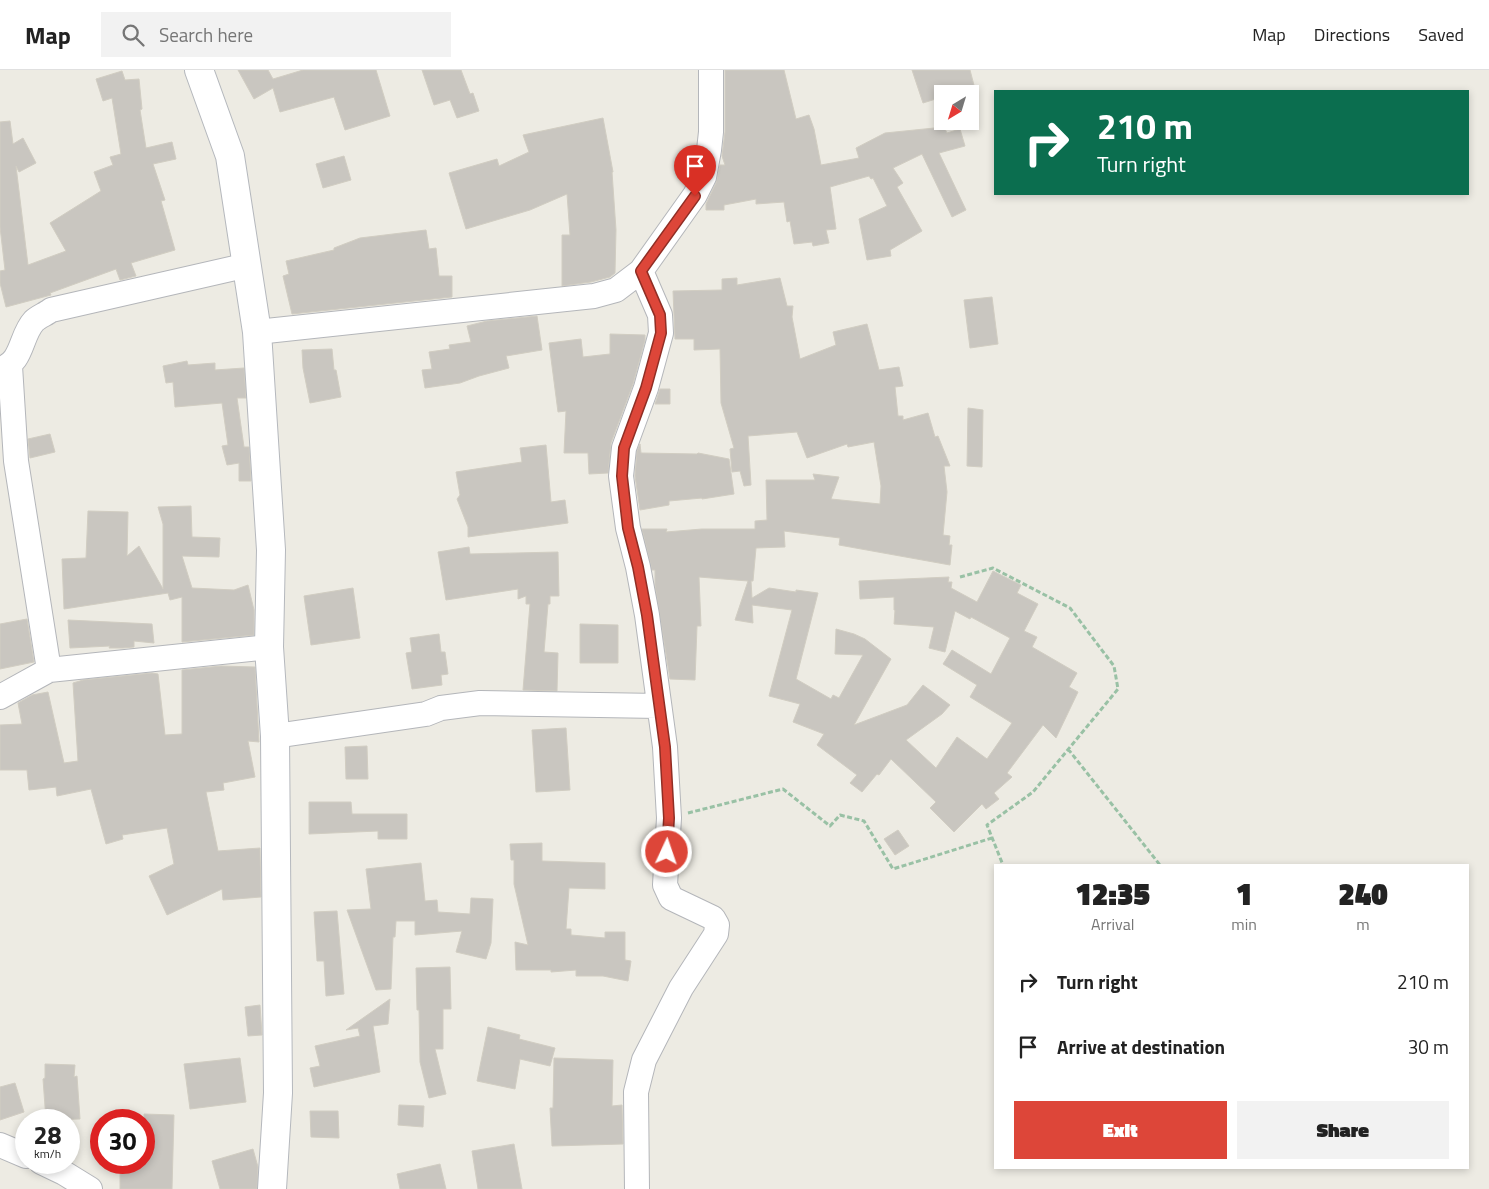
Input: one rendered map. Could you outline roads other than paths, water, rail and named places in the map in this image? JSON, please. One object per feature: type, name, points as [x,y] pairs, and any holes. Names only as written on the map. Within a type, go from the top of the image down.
[{"type":"main road","points":[[199,70],[230,156],[248,265],[256,332],[270,550],[269,647],[275,736],[278,1093],[272,1189]]},
{"type":"street","points":[[256,332],[594,296],[616,290],[641,271],[695,196],[704,177],[711,132],[711,70]]},
{"type":"street","points":[[48,670],[16,461],[5,367],[22,349],[27,331],[34,320],[51,310],[248,265]]},
{"type":"street","points":[[636,1189],[636,1092],[644,1060],[681,988],[716,934],[717,924],[713,918],[670,898],[665,884],[669,818],[665,747],[647,615],[628,528],[622,476],[624,448],[646,388],[661,333],[660,315],[641,271]]},
{"type":"street","points":[[0,697],[48,670],[269,647]]},
{"type":"street","points":[[275,736],[426,714],[441,708],[463,704],[659,706]]},
{"type":"street","points":[[0,1145],[15,1151]]},
{"type":"street","points":[[66,1174],[90,1189]]}]
